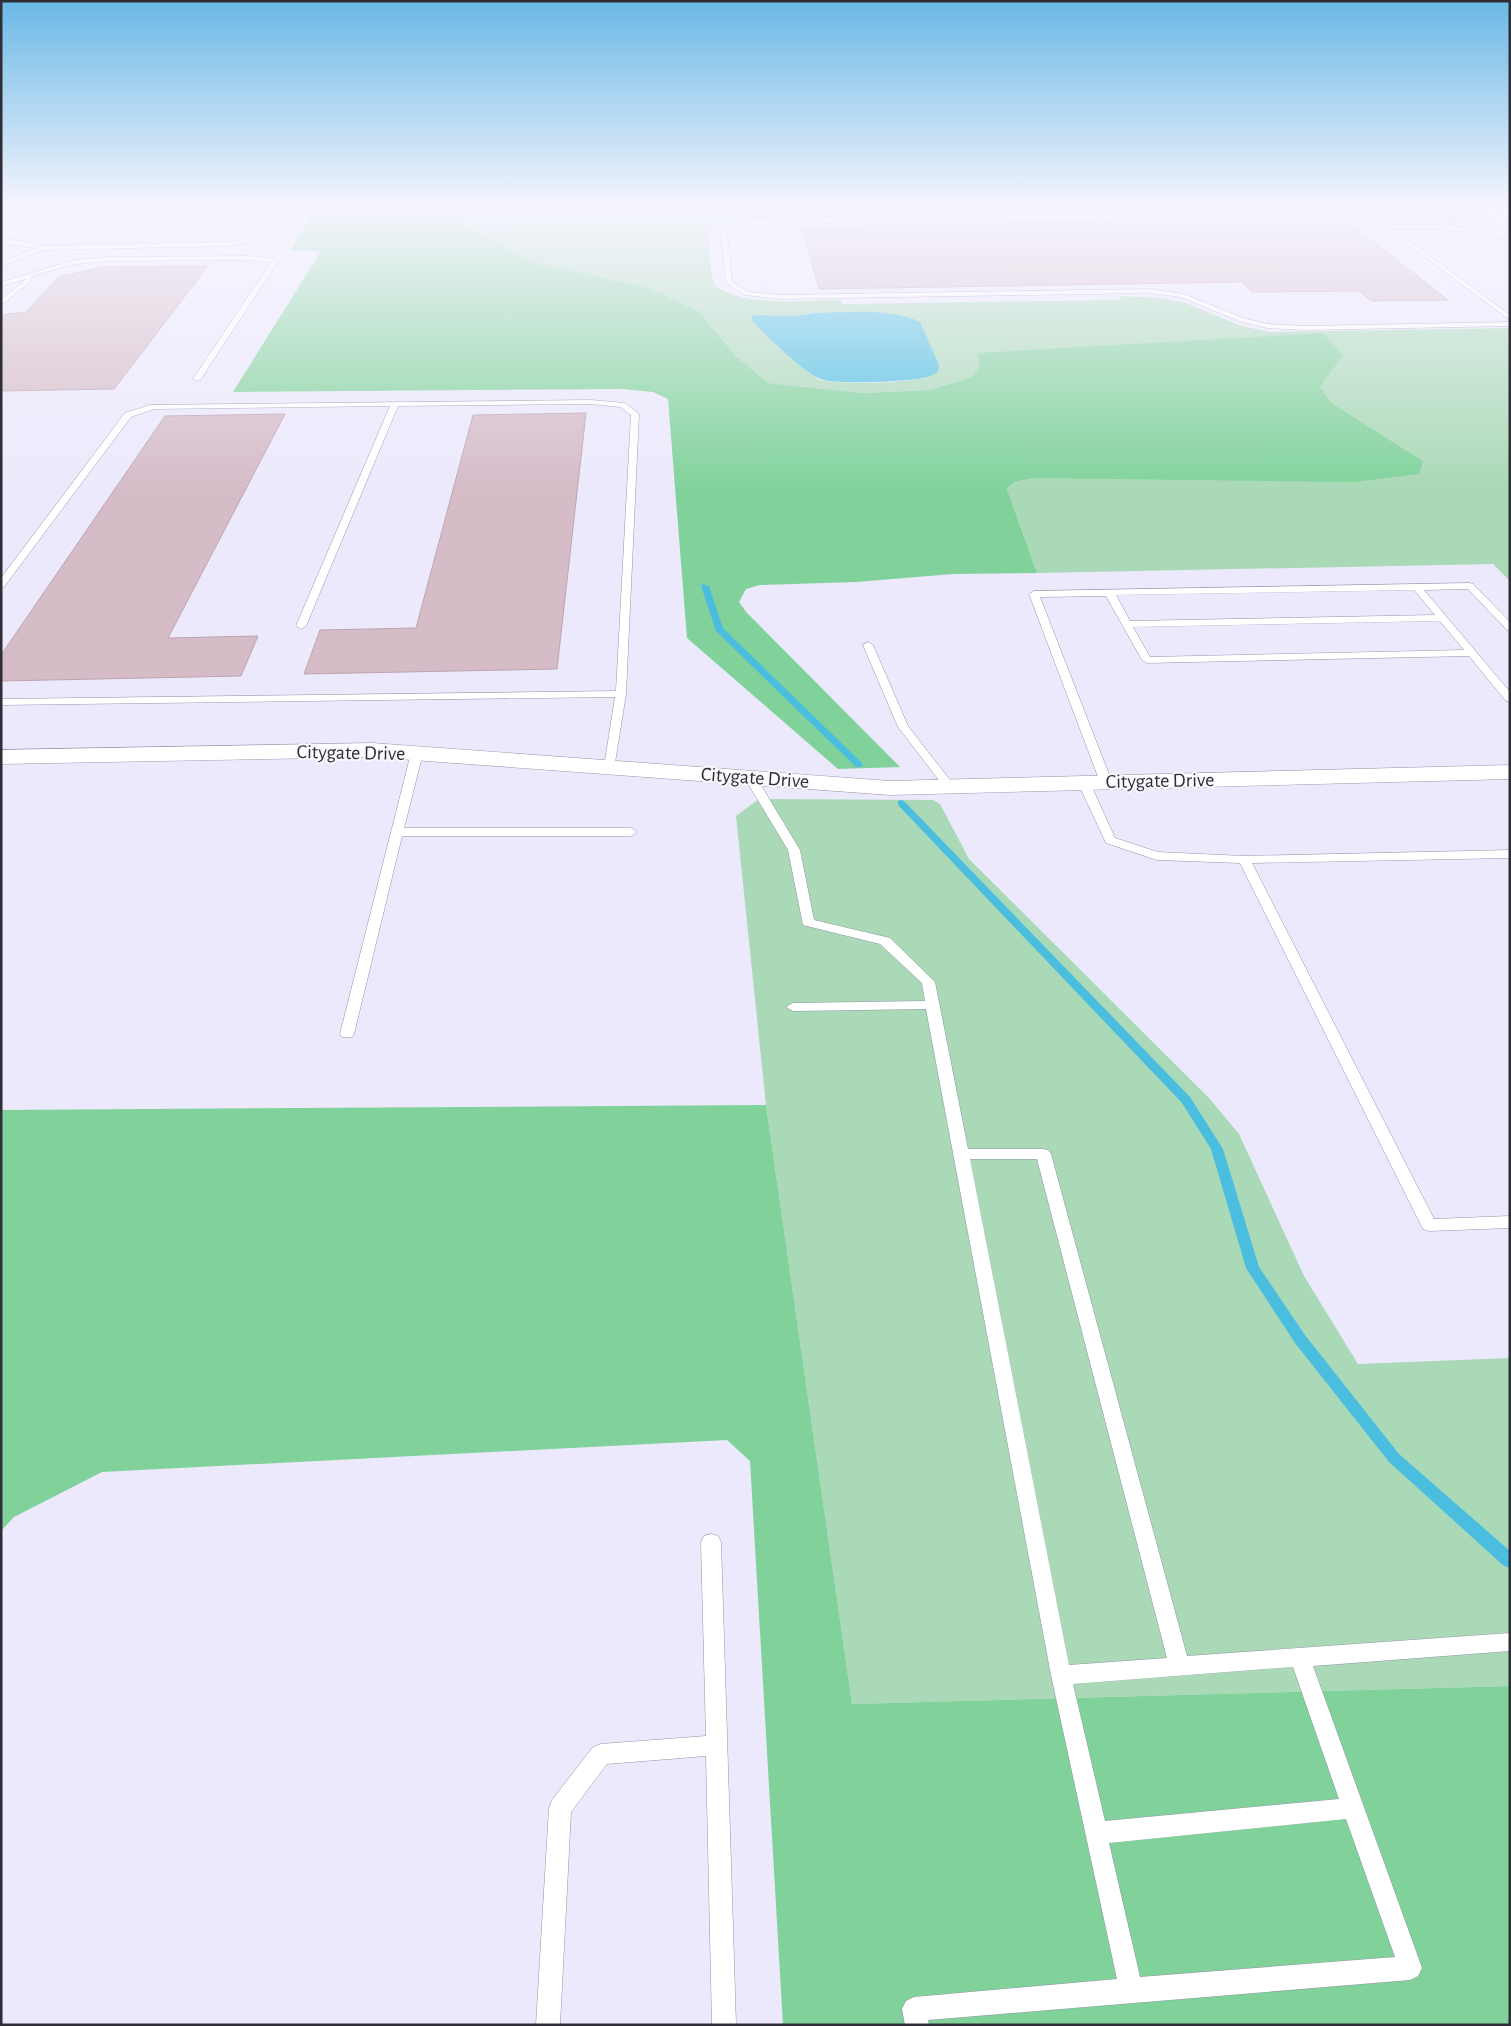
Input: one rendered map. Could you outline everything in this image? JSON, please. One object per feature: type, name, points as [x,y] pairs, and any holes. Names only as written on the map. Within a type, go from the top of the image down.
[{"type":"street","name":"Citygate Drive","points":[[1,757],[372,750],[890,788],[1510,772]]},
{"type":"lane","points":[[197,379],[247,304]]},
{"type":"lane","points":[[1202,304],[1241,320],[1267,326],[1306,328],[1510,324]]},
{"type":"lane","points":[[1490,304],[1510,318]]},
{"type":"lane","points":[[1,585],[132,413],[153,407],[169,406],[610,402],[622,405],[635,414],[621,694],[610,767]]},
{"type":"lane","points":[[301,626],[395,404]]},
{"type":"lane","points":[[1510,628],[1470,586],[1034,594],[1095,782],[1110,840],[1157,856],[1244,860],[1510,854]]},
{"type":"lane","points":[[1417,587],[1510,698]]},
{"type":"lane","points":[[1109,592],[1147,660],[1472,653]]},
{"type":"lane","points":[[1127,624],[1443,618]]},
{"type":"lane","points":[[868,645],[903,727],[949,786]]},
{"type":"lane","points":[[1,702],[621,694]]},
{"type":"lane","points":[[347,1034],[417,753]]},
{"type":"lane","points":[[750,777],[794,850],[808,922],[885,941],[928,982],[1061,1675],[1131,1990]]},
{"type":"lane","points":[[397,832],[630,832]]},
{"type":"lane","points":[[1244,860],[1429,1225],[1510,1222]]},
{"type":"lane","points":[[792,1006],[932,1005]]},
{"type":"lane","points":[[961,1154],[1043,1154],[1180,1667]]},
{"type":"lane","points":[[711,1542],[724,2025]]},
{"type":"lane","points":[[1061,1675],[1510,1642]]},
{"type":"lane","points":[[916,2025],[914,2008],[1410,1968],[1300,1658]]},
{"type":"lane","points":[[548,2025],[560,1808],[601,1754],[715,1746]]},
{"type":"lane","points":[[1096,1833],[1353,1808]]},
{"type":"green space","points":[[288,304],[682,304],[698,311],[736,356],[768,383],[862,393],[930,390],[971,377],[979,368],[978,353],[1323,333],[1343,355],[1320,387],[1332,403],[1423,461],[1419,474],[1354,482],[1035,478],[1014,482],[1007,489],[1037,573],[953,574],[856,582],[760,585],[746,589],[739,602],[747,613],[900,767],[838,769],[687,638],[668,399],[653,392],[621,389],[233,392]]},
{"type":"green space","points":[[682,304],[1187,304],[1241,326],[1270,332],[1510,328],[1510,581],[1493,564],[1037,573],[1007,489],[1014,482],[1035,478],[1423,461],[1332,403],[1320,387],[978,354],[979,368],[971,377],[930,390],[862,393],[768,383],[736,356],[698,311]],"holes":[[[814,313],[880,313],[927,378],[873,383],[819,380],[751,317],[755,315],[795,316]]]},
{"type":"green space","points":[[759,799],[933,800],[940,804],[969,859],[1209,1098],[1239,1134],[1304,1276],[1358,1364],[1510,1358],[1510,1686],[852,1704],[766,1105],[736,816]]},
{"type":"green space","points":[[766,1105],[852,1704],[1510,1686],[1510,2025],[783,2025],[750,1461],[727,1440],[102,1472],[14,1517],[1,1531],[1,1110]]},
{"type":"water","points":[[814,313],[895,314],[920,322],[939,365],[938,372],[924,378],[869,382],[838,382],[818,378],[792,359],[754,323],[751,317],[755,315],[795,316]]},
{"type":"building","points":[[34,304],[179,304],[114,389],[1,391],[1,315],[26,312]]},
{"type":"building","points":[[586,413],[557,669],[304,674],[320,630],[416,628],[473,415]]},
{"type":"building","points":[[285,414],[168,638],[258,636],[241,676],[1,681],[1,655],[165,416]]},
{"type":"waterway","points":[[705,586],[719,629],[859,765]]},
{"type":"waterway","points":[[901,803],[1186,1100],[1217,1149],[1253,1268],[1300,1339],[1394,1458],[1510,1561]]}]
